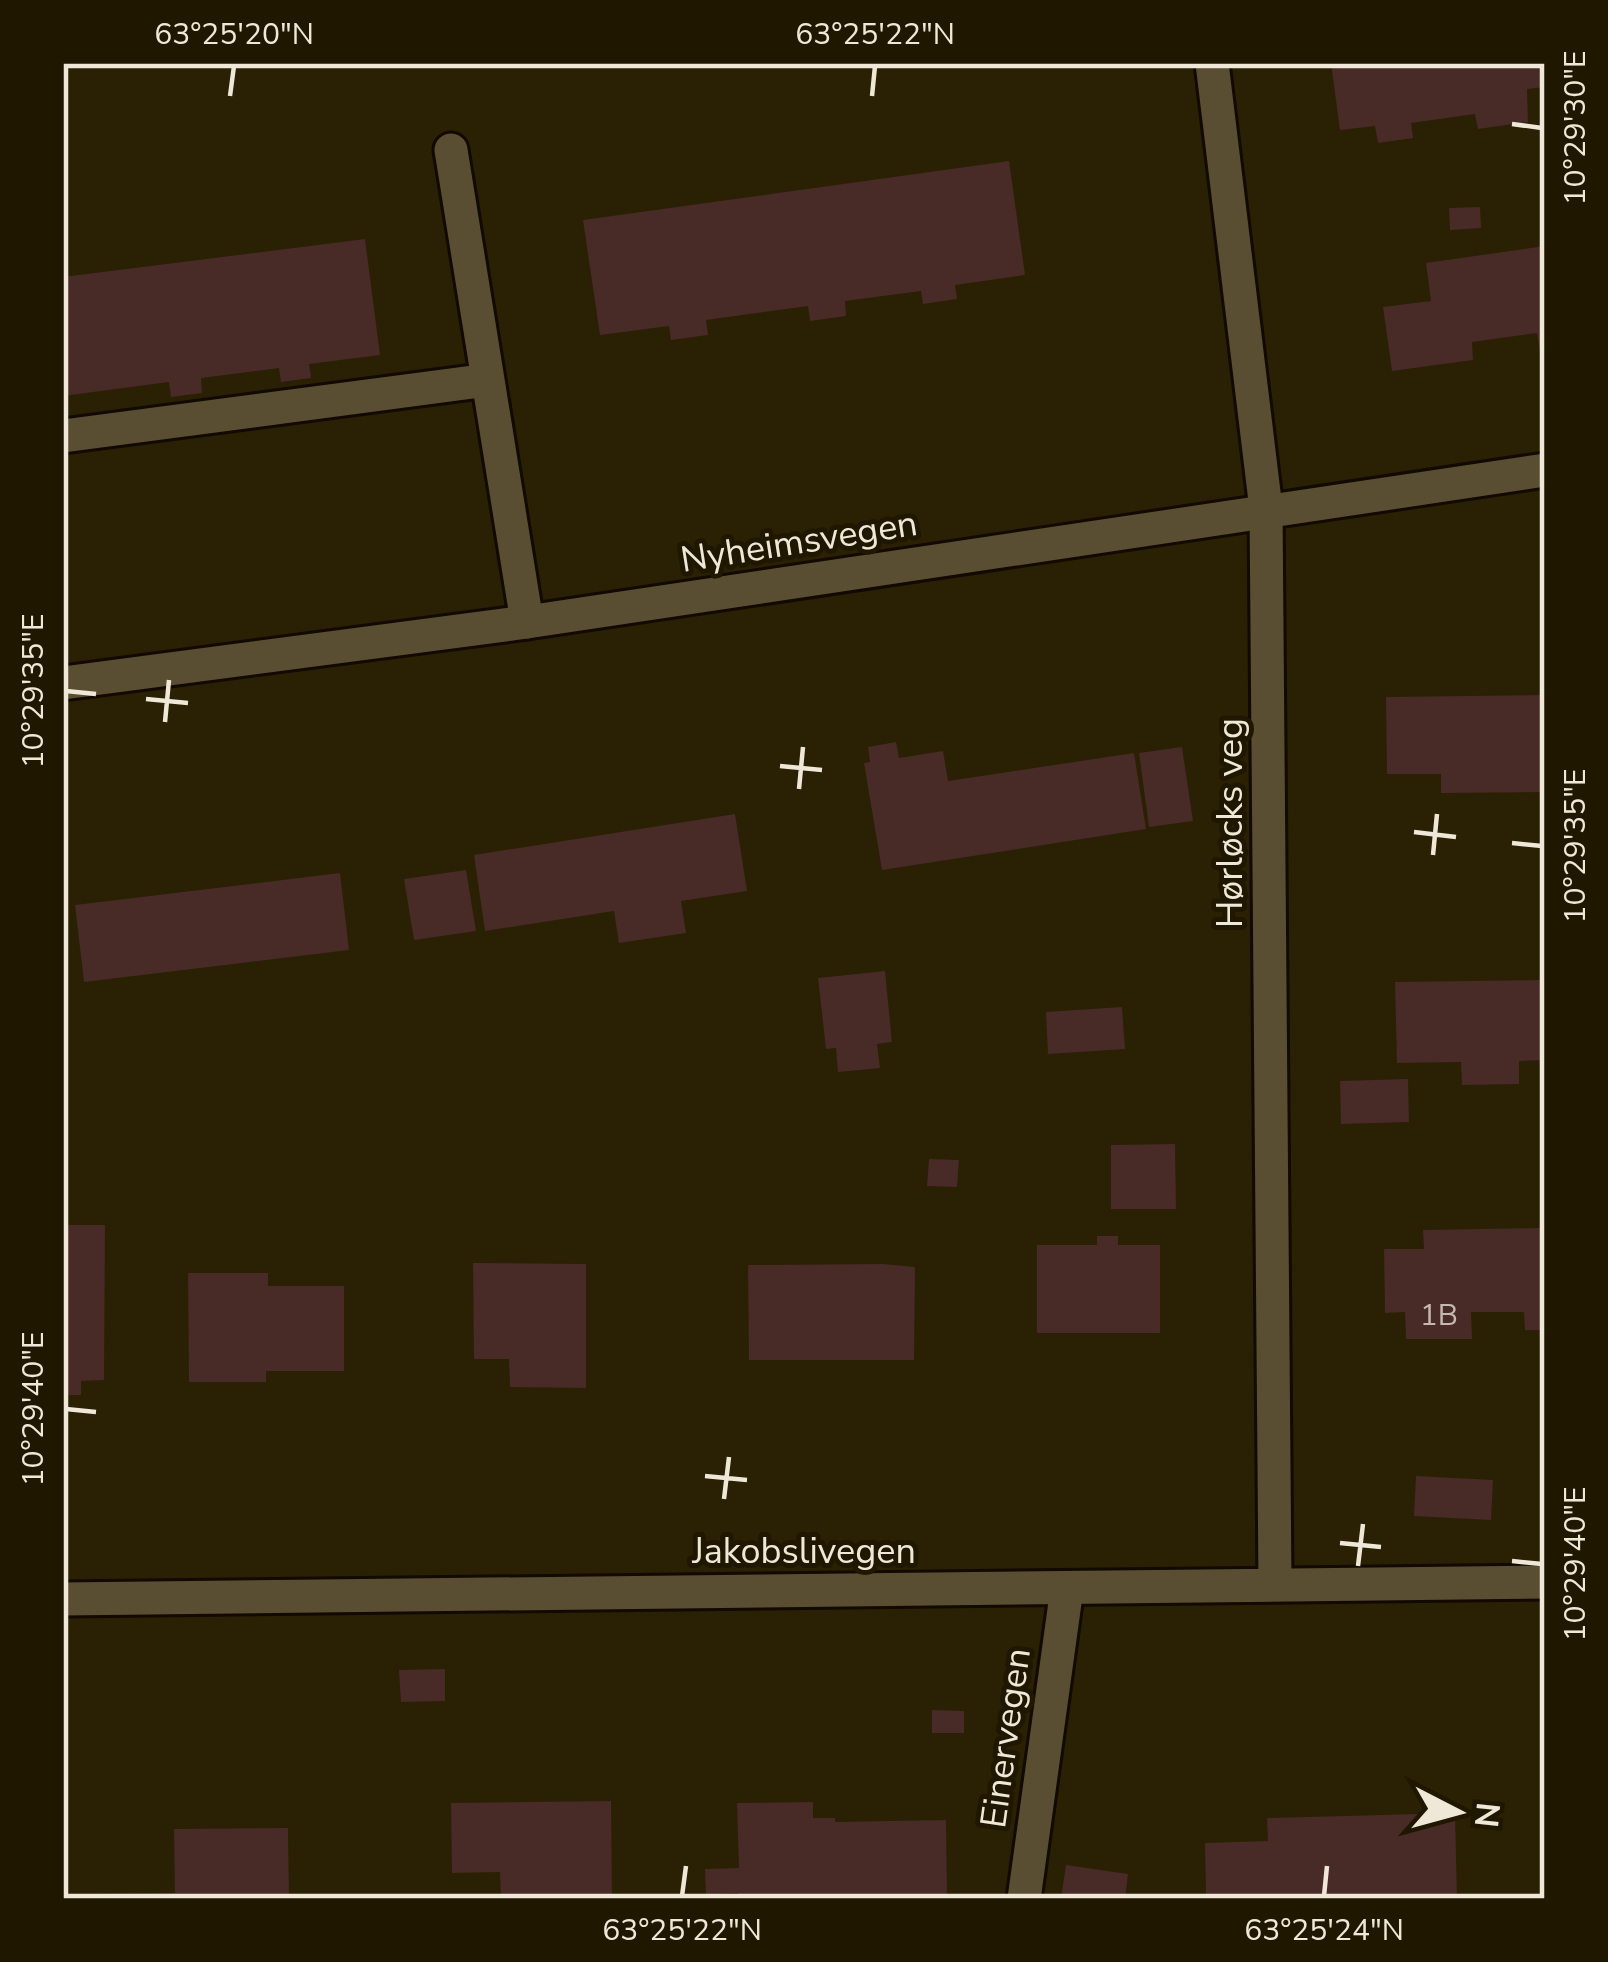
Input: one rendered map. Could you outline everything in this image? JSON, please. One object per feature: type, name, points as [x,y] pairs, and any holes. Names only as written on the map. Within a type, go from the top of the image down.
[{"type":"street","name":"Hørløcks veg","points":[[1212,63],[1266,509],[1275,1585]]},
{"type":"street","points":[[451,150],[527,622]]},
{"type":"street","points":[[63,436],[488,380]]},
{"type":"street","name":"Nyheimsvegen","points":[[63,683],[527,622],[1545,470]]},
{"type":"street","name":"Jakobslivegen","points":[[63,1599],[1545,1582]]},
{"type":"street","name":"Einervegen","points":[[1024,1899],[1067,1588]]},
{"type":"building","points":[[1331,63],[1545,63],[1545,87],[1527,89],[1528,122],[1478,129],[1475,114],[1411,123],[1413,138],[1378,143],[1375,126],[1340,130]]},
{"type":"building","points":[[1009,161],[1025,275],[955,285],[957,299],[923,304],[921,291],[845,301],[846,316],[810,321],[808,306],[706,320],[708,335],[671,340],[669,326],[600,335],[583,220]]},
{"type":"building","points":[[1480,207],[1481,228],[1450,230],[1449,208]]},
{"type":"building","points":[[365,239],[380,355],[309,364],[311,378],[281,382],[279,368],[201,378],[202,393],[171,397],[169,382],[63,396],[63,277]]},
{"type":"building","points":[[1545,246],[1545,350],[1540,351],[1537,333],[1472,342],[1473,360],[1392,371],[1383,307],[1431,301],[1426,263]]},
{"type":"building","points":[[1545,695],[1543,792],[1441,793],[1441,774],[1387,774],[1386,697]]},
{"type":"building","points":[[896,742],[899,758],[943,751],[948,781],[1134,753],[1146,829],[882,870],[864,763],[870,762],[868,747]]},
{"type":"building","points":[[1182,747],[1193,821],[1149,827],[1139,753]]},
{"type":"building","points":[[735,814],[747,891],[681,901],[686,933],[619,943],[614,911],[485,931],[474,855]]},
{"type":"building","points":[[466,870],[476,931],[414,940],[404,879]]},
{"type":"building","points":[[340,873],[349,950],[84,982],[75,905]]},
{"type":"building","points":[[885,971],[892,1042],[877,1044],[880,1068],[838,1072],[836,1048],[826,1049],[818,978]]},
{"type":"building","points":[[1545,980],[1545,1060],[1519,1061],[1519,1084],[1462,1085],[1461,1062],[1397,1063],[1395,982]]},
{"type":"building","points":[[1122,1007],[1125,1049],[1048,1054],[1046,1012]]},
{"type":"building","points":[[1408,1079],[1409,1122],[1341,1124],[1340,1081]]},
{"type":"building","points":[[1175,1144],[1176,1209],[1111,1209],[1111,1145]]},
{"type":"building","points":[[929,1159],[959,1160],[957,1187],[927,1186]]},
{"type":"building","points":[[63,1225],[105,1225],[104,1380],[81,1381],[81,1395],[63,1395]]},
{"type":"building","points":[[1545,1228],[1545,1330],[1525,1330],[1524,1312],[1471,1312],[1472,1339],[1406,1339],[1405,1312],[1385,1313],[1384,1249],[1424,1249],[1423,1230]]},
{"type":"building","points":[[1097,1236],[1118,1236],[1118,1245],[1160,1245],[1160,1333],[1037,1333],[1037,1245],[1097,1245]]},
{"type":"building","points":[[473,1263],[586,1264],[586,1388],[510,1387],[509,1359],[474,1359]]},
{"type":"building","points":[[748,1265],[915,1267],[914,1360],[749,1360]]},
{"type":"building","points":[[188,1273],[268,1273],[268,1286],[344,1286],[344,1371],[266,1371],[266,1382],[189,1382]]},
{"type":"building","points":[[1416,1476],[1493,1480],[1491,1520],[1414,1516]]},
{"type":"building","points":[[445,1669],[445,1701],[401,1702],[399,1670]]},
{"type":"building","points":[[932,1710],[964,1711],[964,1733],[932,1733]]},
{"type":"building","points":[[611,1801],[612,1899],[501,1899],[500,1872],[452,1873],[451,1803]]},
{"type":"building","points":[[813,1802],[813,1818],[835,1818],[835,1822],[946,1820],[947,1899],[739,1899],[738,1893],[706,1894],[705,1869],[739,1868],[737,1803]]},
{"type":"building","points":[[1455,1813],[1457,1899],[1206,1899],[1205,1843],[1268,1841],[1267,1818]]},
{"type":"building","points":[[288,1828],[289,1899],[89,1899],[88,1894],[175,1893],[174,1829]]},
{"type":"building","points":[[1066,1865],[1128,1874],[1125,1899],[1061,1899]]}]
